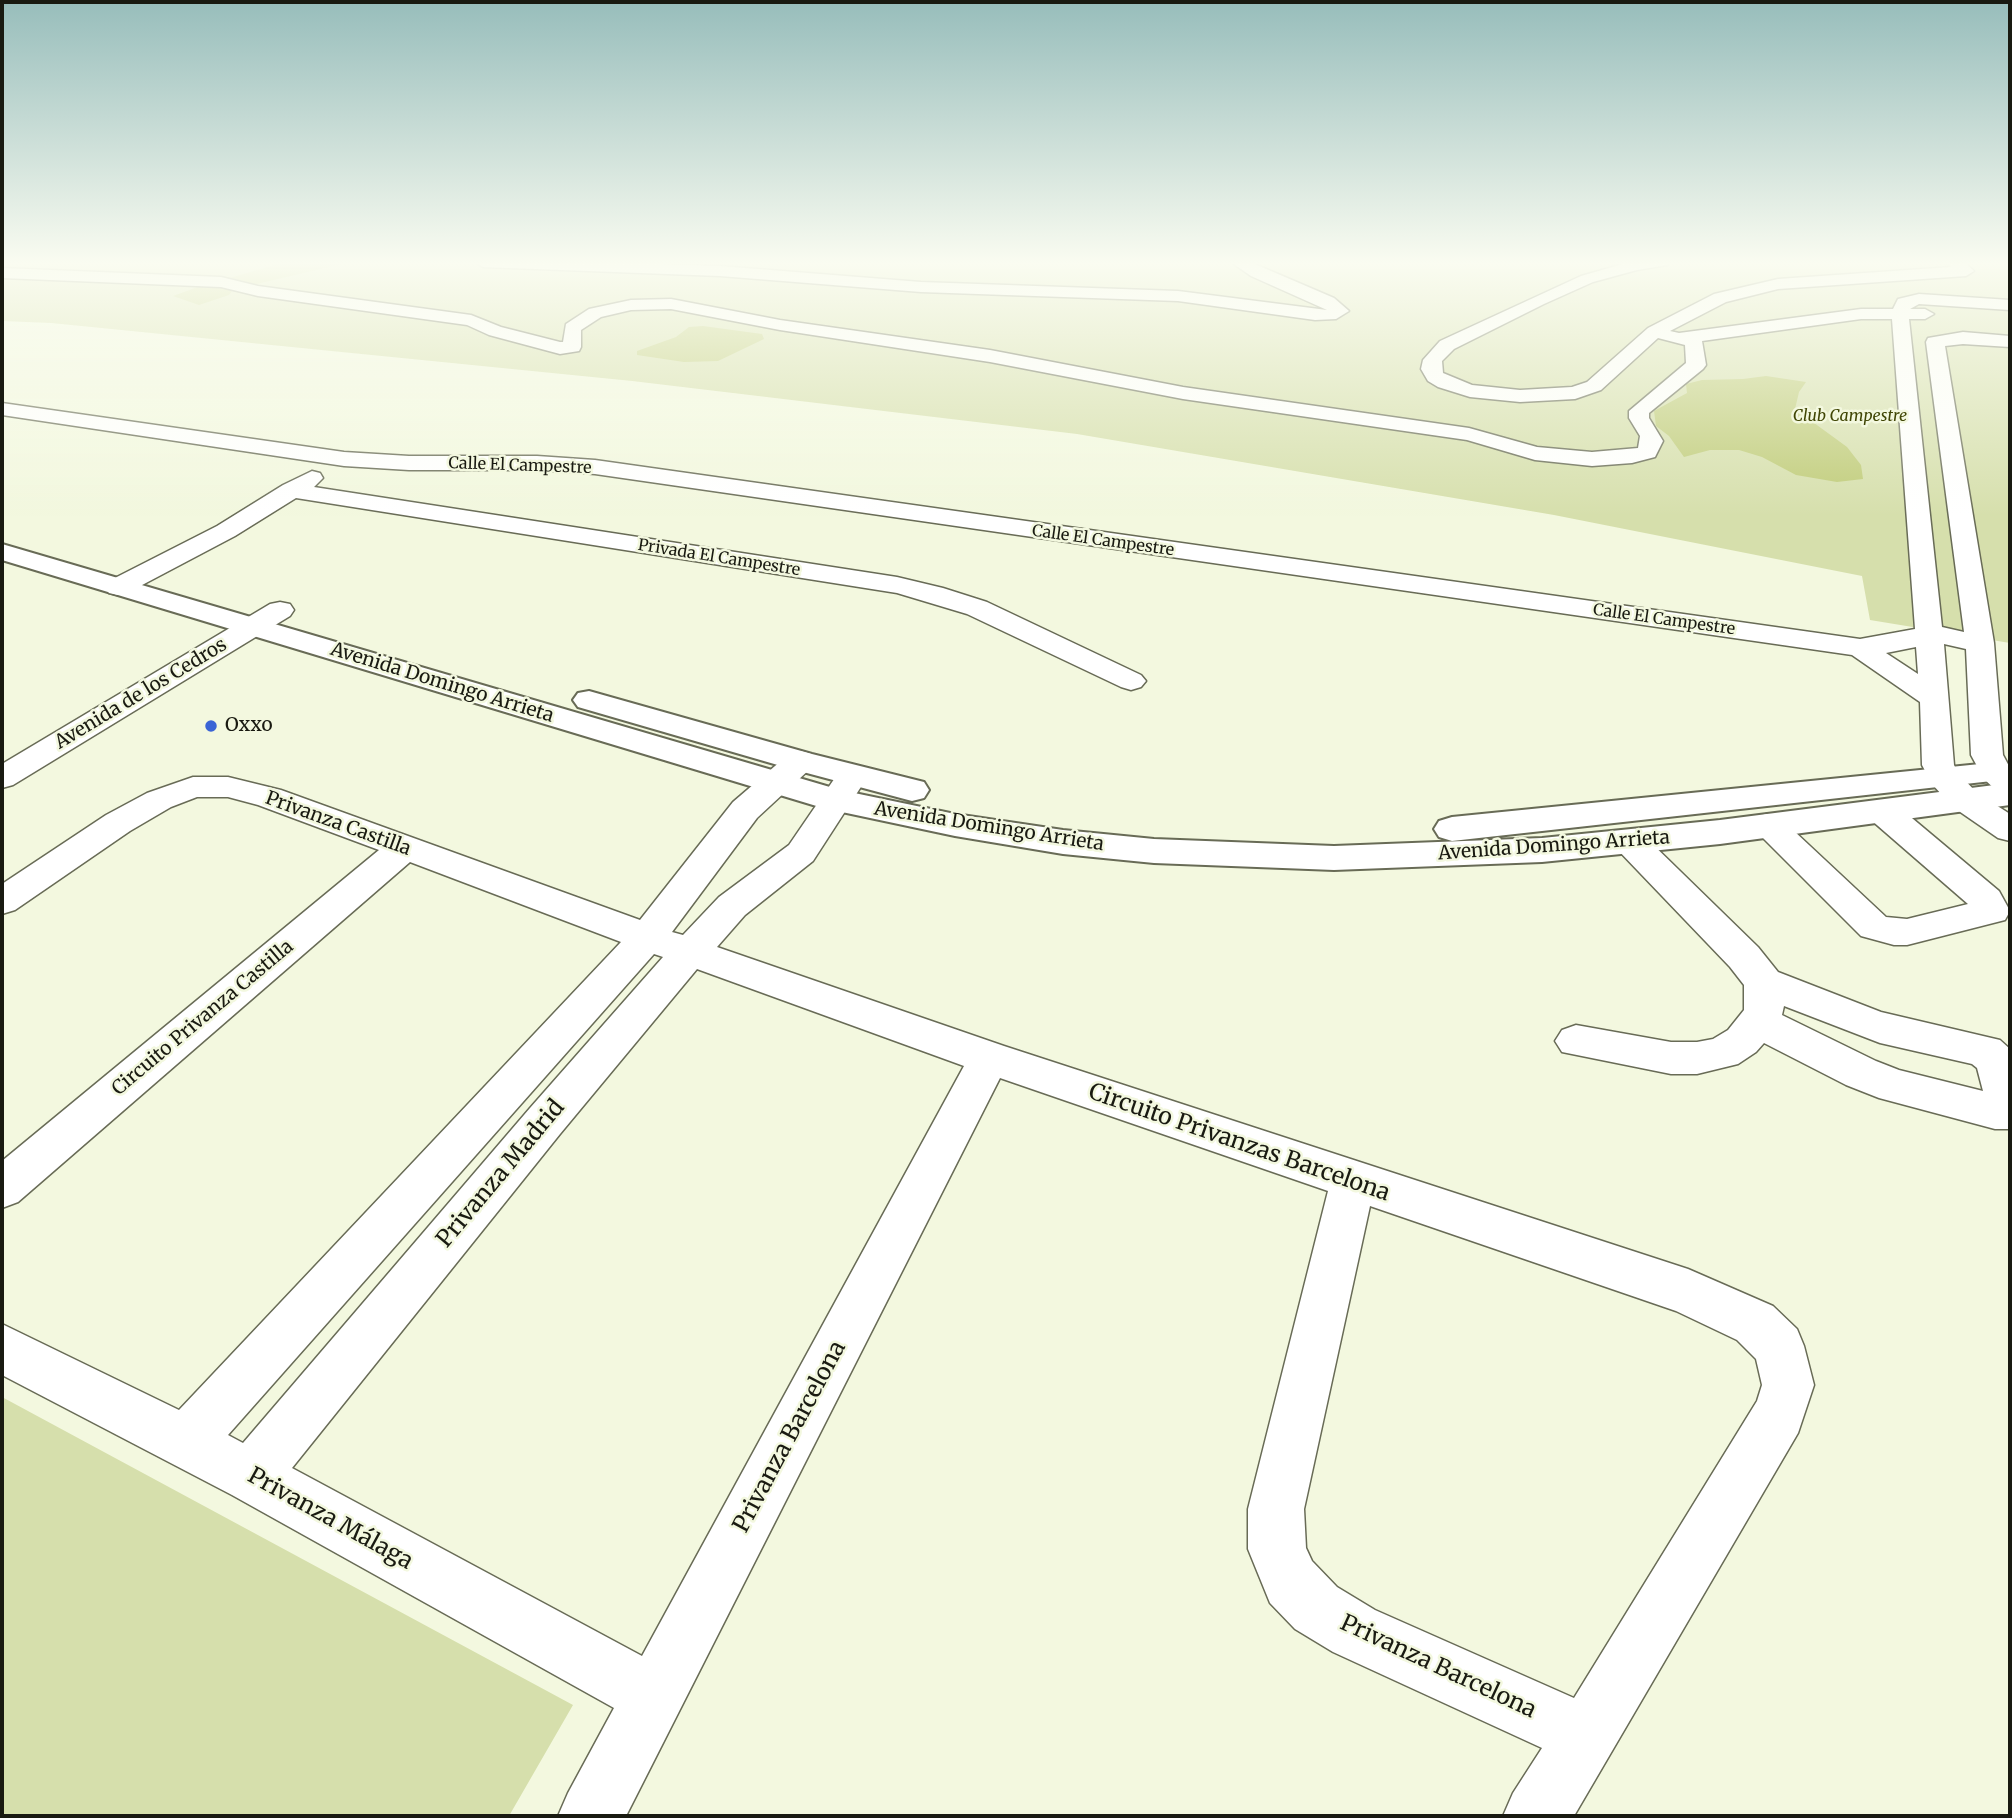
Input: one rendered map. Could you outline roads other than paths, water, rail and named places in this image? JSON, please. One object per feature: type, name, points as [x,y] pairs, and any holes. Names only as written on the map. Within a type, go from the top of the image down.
[{"type":"main road","name":"Avenida Domingo Arrieta","points":[[2,528],[150,571],[254,614],[774,783],[844,788],[1080,819],[1166,827],[1307,832],[1411,831],[1501,826],[1954,788],[2006,781]]},
{"type":"main road","name":"Avenida Domingo Arrieta","points":[[2,552],[118,587],[254,614],[800,761],[844,788],[955,825],[1063,842],[1237,855],[1334,858],[1542,850],[1882,811],[1954,788]]},
{"type":"street","points":[[926,347],[990,356],[1183,393],[1469,434],[1535,453],[1592,459],[1647,452],[1651,436],[1639,418],[1639,411],[1694,368],[1697,360],[1696,347]]},
{"type":"street","points":[[1445,347],[1433,360],[1431,369],[1436,377],[1445,383],[1469,391],[1521,396],[1575,393],[1594,386],[1638,347]]},
{"type":"street","points":[[1903,347],[1935,699],[1936,752],[1954,788],[2010,830]]},
{"type":"street","points":[[1936,347],[1980,643],[1984,738],[1987,755],[2006,781]]},
{"type":"street","name":"Calle El Campestre","points":[[2,409],[344,459],[409,463],[537,463],[595,467],[1860,648],[1906,641],[1929,633]]},
{"type":"street","points":[[118,587],[226,531],[344,459]]},
{"type":"street","name":"Privada El Campestre","points":[[291,491],[897,585],[977,608],[1131,681]]},
{"type":"street","points":[[1924,579],[1972,587]]},
{"type":"street","name":"Avenida de los Cedros","points":[[2,749],[254,614]]},
{"type":"street","name":"Avenida de los Cedros","points":[[2,778],[254,614]]},
{"type":"street","points":[[1929,633],[1980,643]]},
{"type":"street","name":"Calle El Campestre","points":[[1860,648],[1935,699]]},
{"type":"street","points":[[185,1443],[646,937],[745,810],[800,761]]},
{"type":"street","name":"Privanza Castilla","points":[[2,901],[118,823],[159,800],[194,787],[228,787],[269,797],[690,952]]},
{"type":"street","name":"Privanza Madrid","points":[[251,1476],[537,1131],[690,952],[732,906],[802,853],[844,788]]},
{"type":"street","points":[[1767,825],[1865,921],[1883,930],[1907,932],[1992,911],[1986,900],[1882,811]]},
{"type":"street","points":[[1629,842],[1744,957],[1762,1002],[1861,1073],[1894,1086],[1995,1111],[2008,1112],[2010,1108],[1995,1060],[1985,1051],[1881,1027],[1844,1015],[1762,1002]]},
{"type":"street","name":"Circuito Privanza Castilla","points":[[2,1188],[404,848]]},
{"type":"street","points":[[704,865],[763,883]]},
{"type":"street","name":"Circuito Privanzas Barcelona","points":[[690,952],[989,1058],[1688,1292],[1755,1323],[1779,1346],[1788,1385],[1779,1414],[1587,1736]]},
{"type":"street","points":[[1576,1041],[1671,1058],[1697,1058],[1723,1053],[1742,1041],[1762,1002]]},
{"type":"street","name":"Privanza Barcelona","points":[[591,1816],[989,1058]]},
{"type":"street","name":"Privanza Barcelona","points":[[1353,1181],[1276,1509],[1278,1549],[1291,1582],[1316,1608],[1354,1631],[1587,1736]]},
{"type":"street","name":"Privanza Málaga","points":[[2,1348],[251,1476],[654,1696]]},
{"type":"street","points":[[1536,1816],[1587,1736]]},
{"type":"place","name":"Oxxo","points":[[211,726]]},
{"type":"park label","name":"Club Campestre","points":[[1850,416]]}]
